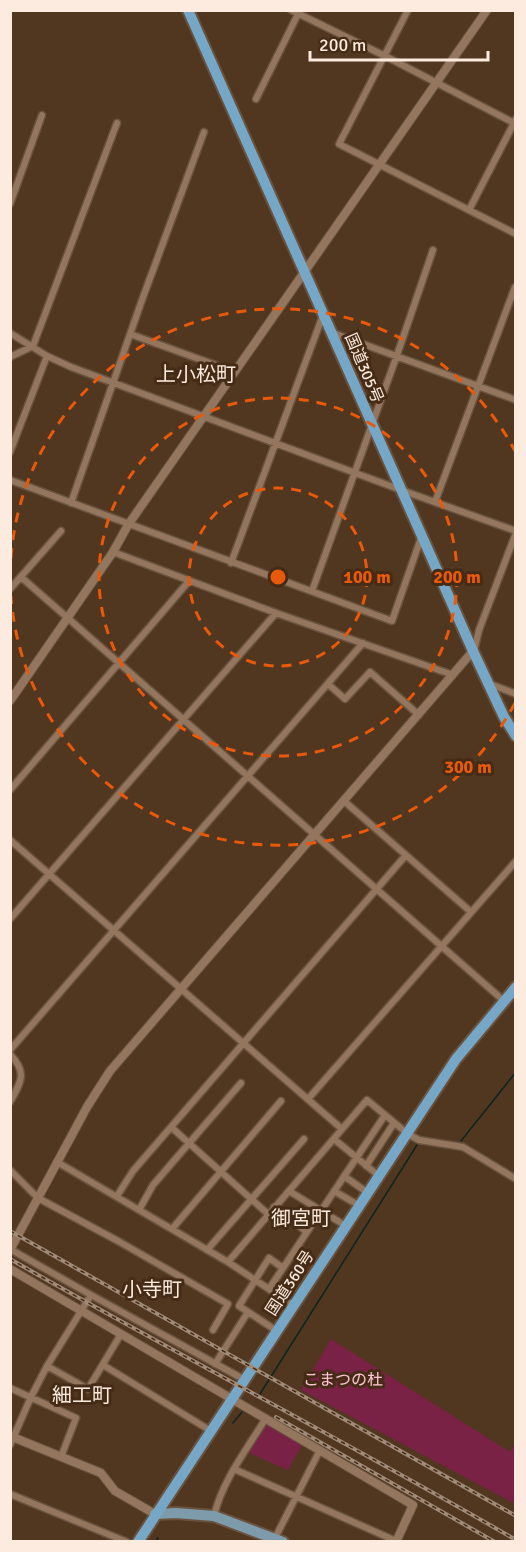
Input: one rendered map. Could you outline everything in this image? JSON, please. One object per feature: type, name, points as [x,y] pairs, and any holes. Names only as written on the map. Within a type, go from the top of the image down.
[{"type":"highway","name":"国道305号","points":[[188,10],[473,651],[504,717],[516,736]]},
{"type":"highway","name":"国道360号","points":[[138,1542],[456,1059],[516,987]]},
{"type":"main road","points":[[155,1514],[214,1516],[277,1540]]},
{"type":"street","points":[[291,10],[515,122],[469,210]]},
{"type":"street","points":[[408,10],[339,144],[516,234]]},
{"type":"street","points":[[10,700],[68,618],[128,525],[487,10]]},
{"type":"street","points":[[256,99],[299,12]]},
{"type":"street","points":[[10,204],[42,115]]},
{"type":"street","points":[[10,357],[33,346],[117,123]]},
{"type":"street","points":[[71,503],[112,382],[204,132]]},
{"type":"street","points":[[312,591],[433,250]]},
{"type":"street","points":[[435,502],[515,287]]},
{"type":"street","points":[[231,562],[323,315]]},
{"type":"street","points":[[10,333],[47,356],[112,382],[516,532],[473,651],[101,1084],[11,1249],[91,1296],[245,1380]]},
{"type":"street","points":[[332,333],[516,400]]},
{"type":"street","points":[[130,334],[235,372]]},
{"type":"street","points":[[10,452],[47,356]]},
{"type":"street","points":[[10,480],[392,621],[422,536]]},
{"type":"street","points":[[10,589],[61,531]]},
{"type":"street","points":[[112,552],[453,675]]},
{"type":"street","points":[[21,577],[504,1000]]},
{"type":"street","points":[[10,790],[189,581]]},
{"type":"street","points":[[10,919],[276,613]]},
{"type":"street","points":[[11,1098],[22,1076],[20,1065],[10,1052],[363,643]]},
{"type":"street","points":[[328,684],[345,699],[370,672],[419,715]]},
{"type":"street","points":[[489,684],[516,694]]},
{"type":"street","points":[[344,801],[471,912]]},
{"type":"street","points":[[10,840],[342,1129]]},
{"type":"street","points":[[117,1196],[133,1171],[406,855]]},
{"type":"street","points":[[308,1100],[516,861]]},
{"type":"street","points":[[139,1210],[153,1185],[241,1083]]},
{"type":"street","points":[[228,1262],[367,1100],[408,1134],[419,1140],[463,1147],[516,1179]]},
{"type":"street","points":[[172,1229],[281,1101]]},
{"type":"street","points":[[269,1289],[385,1115]]},
{"type":"street","points":[[366,1166],[394,1123]]},
{"type":"street","points":[[171,1127],[268,1214]]},
{"type":"street","points":[[207,1250],[304,1139]]},
{"type":"street","points":[[334,1139],[379,1176]]},
{"type":"street","points":[[57,1162],[228,1262],[293,1305]]},
{"type":"street","points":[[10,1170],[38,1198],[228,1304],[213,1330]]},
{"type":"street","points":[[344,1176],[368,1193]]},
{"type":"street","points":[[289,1191],[346,1226]]},
{"type":"street","points":[[334,1191],[360,1206]]},
{"type":"street","points":[[274,1207],[307,1232]]},
{"type":"street","points":[[277,1331],[239,1306],[268,1258],[284,1268]]},
{"type":"street","points":[[10,1269],[413,1505],[396,1541],[234,1469]]},
{"type":"street","points":[[91,1296],[47,1366],[12,1440],[101,1473],[115,1491],[155,1514]]},
{"type":"street","points":[[215,1364],[248,1312]]},
{"type":"street","points":[[47,1366],[88,1389],[121,1334]]},
{"type":"street","points":[[103,1365],[211,1431]]},
{"type":"street","points":[[10,1388],[76,1418],[61,1457]]},
{"type":"street","points":[[214,1516],[218,1502],[234,1469],[266,1418]]},
{"type":"street","points":[[277,1540],[296,1495],[320,1450]]},
{"type":"street","points":[[10,1494],[127,1542]]},
{"type":"green space","name":"こまつの杜","points":[[331,1339],[510,1452],[515,1443],[515,1504],[301,1390]]},
{"type":"green space","points":[[268,1425],[302,1445],[288,1470],[247,1452]]},
{"type":"waterway","points":[[461,1141],[516,1072]]},
{"type":"waterway","points":[[260,1394],[417,1145]]},
{"type":"waterway","points":[[233,1423],[242,1412]]},
{"type":"waterway","points":[[155,1542],[158,1538]]},
{"type":"railway","points":[[10,1231],[516,1516]]},
{"type":"railway","points":[[10,1259],[516,1540]]},
{"type":"railway","points":[[276,1417],[495,1542]]},
{"type":"district","name":"上小松町","points":[[196,374]]},
{"type":"district","name":"御宮町","points":[[301,1218]]},
{"type":"district","name":"小寺町","points":[[152,1289]]},
{"type":"district","name":"細工町","points":[[82,1395]]}]
